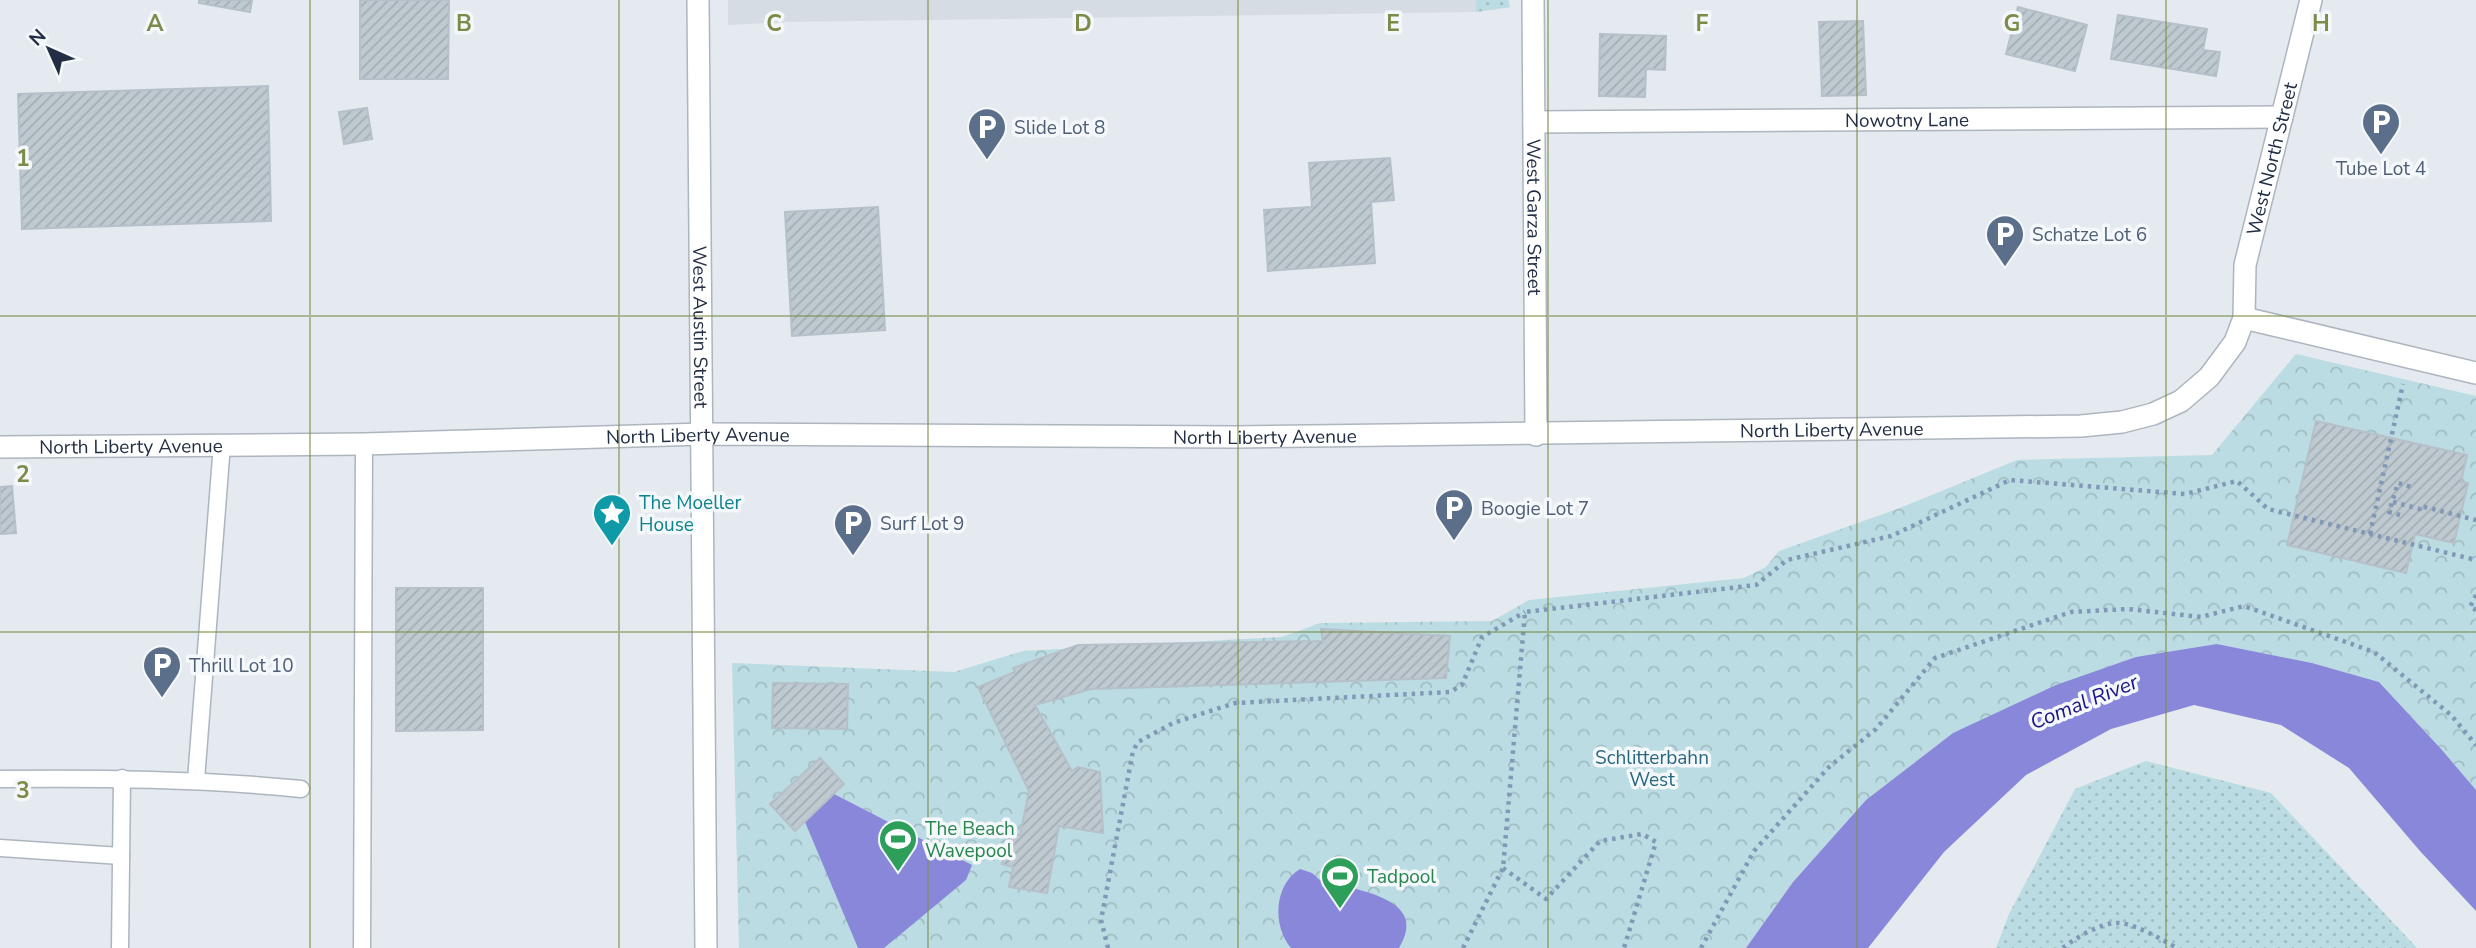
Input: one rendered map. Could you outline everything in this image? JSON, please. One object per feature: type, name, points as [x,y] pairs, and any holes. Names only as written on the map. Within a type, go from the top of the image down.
[{"type":"street","name":"West Austin Street","points":[[698,0],[706,948]]},
{"type":"street","name":"West Garza Street","points":[[1533,0],[1536,435]]},
{"type":"street","name":"West North Street","points":[[2244,318],[2245,265],[2311,0]]},
{"type":"street","name":"Nowotny Lane","points":[[1534,122],[2282,117]]},
{"type":"street","name":"North Liberty Avenue","points":[[0,447],[364,443],[703,434],[1132,438],[1536,435],[2081,426],[2122,422],[2153,414],[2181,401],[2196,389],[2222,360],[2235,342],[2244,318]]},
{"type":"street","points":[[2244,318],[2476,373]]},
{"type":"lane","points":[[362,948],[364,443]]},
{"type":"lane","points":[[196,780],[222,444]]},
{"type":"lane","points":[[120,948],[122,778]]},
{"type":"lane","points":[[0,779],[196,780],[302,789]]},
{"type":"lane","points":[[0,848],[121,856]]},
{"type":"path","points":[[2370,534],[2409,358]]},
{"type":"path","points":[[1108,948],[1101,920],[1133,751],[1138,742],[1173,723],[1235,703],[1450,692],[1462,685],[1482,637],[1525,612],[1756,585],[1787,560],[1891,536],[2010,480],[2185,494],[2237,481],[2268,509],[2476,560]]},
{"type":"path","points":[[2400,515],[2389,512],[2398,483],[2411,487]]},
{"type":"path","points":[[2393,502],[2476,520]]},
{"type":"path","points":[[2476,594],[2470,607],[2476,610]]},
{"type":"path","points":[[1701,948],[1754,851],[1829,767],[1876,729],[1935,658],[2071,612],[2128,609],[2201,617],[2244,606],[2374,652],[2451,715],[2476,745]]},
{"type":"path","points":[[1463,948],[1503,868],[1525,612]]},
{"type":"path","points":[[1503,868],[1546,899],[1601,841],[1642,834],[1656,842],[1624,948]]},
{"type":"path","points":[[2063,948],[2076,937],[2116,922],[2130,925],[2177,948]]},
{"type":"shaded area","points":[[728,0],[1508,0],[1510,7],[1476,12],[728,25]]},
{"type":"green space","points":[[1476,0],[1508,0],[1510,7],[1476,12]]},
{"type":"green space","name":"Schlitterbahn West","points":[[2296,354],[2476,396],[2476,790],[2379,682],[2312,663],[2217,644],[1953,733],[1866,800],[1793,882],[1746,948],[739,948],[732,663],[954,672],[1023,651],[1282,637],[1320,623],[1492,621],[1529,600],[1744,578],[1766,567],[1779,551],[1900,508],[2017,460],[2212,455]]},
{"type":"green space","points":[[2146,761],[2271,793],[2417,948],[1996,948],[2009,914],[2075,789]]},
{"type":"water","name":"Comal River","points":[[2217,644],[2312,663],[2379,682],[2476,790],[2476,911],[2349,768],[2281,725],[2194,705],[2111,729],[2026,775],[1944,852],[1868,948],[1746,948],[1793,882],[1866,800],[1953,733],[2056,685],[2136,657]]},
{"type":"water","name":"The Beach Wavepool","points":[[834,794],[972,865],[966,880],[884,948],[858,948],[805,822]]},
{"type":"water","name":"Tadpool","points":[[1300,869],[1312,873],[1320,880],[1368,892],[1397,907],[1405,917],[1406,931],[1399,948],[1291,948],[1281,928],[1279,906],[1285,885]]},
{"type":"building","points":[[199,0],[252,0],[250,12],[199,3]]},
{"type":"building","points":[[360,0],[449,0],[448,79],[360,79]]},
{"type":"building","points":[[2018,7],[2087,25],[2075,71],[2006,54]]},
{"type":"building","points":[[2118,15],[2207,29],[2203,50],[2220,52],[2216,76],[2111,59]]},
{"type":"building","points":[[1863,21],[1866,95],[1822,96],[1819,22]]},
{"type":"building","points":[[1600,34],[1666,36],[1665,70],[1646,69],[1645,97],[1599,96]]},
{"type":"building","points":[[268,86],[271,221],[22,229],[18,94]]},
{"type":"building","points":[[367,108],[372,139],[344,144],[339,112]]},
{"type":"building","points":[[1390,158],[1394,200],[1371,202],[1375,263],[1268,271],[1264,210],[1312,207],[1309,163]]},
{"type":"building","points":[[878,207],[885,330],[792,336],[785,212]]},
{"type":"building","points":[[2316,421],[2467,455],[2461,482],[2468,483],[2454,543],[2415,534],[2406,573],[2287,545]]},
{"type":"building","points":[[12,486],[16,533],[0,534],[0,487]]},
{"type":"building","points":[[396,588],[483,588],[483,730],[396,731]]},
{"type":"building","points":[[1321,629],[1450,636],[1446,678],[1091,689],[1035,705],[1072,771],[1078,767],[1100,772],[1103,833],[1059,826],[1047,893],[1009,887],[1013,867],[1002,864],[1009,834],[1020,835],[1029,791],[978,687],[1015,672],[1013,668],[1078,645],[1323,641]]},
{"type":"building","points":[[773,683],[848,684],[847,729],[772,728]]},
{"type":"building","points":[[820,758],[844,784],[795,831],[770,804]]},
{"type":"place","name":"Tube Lot 4","points":[[2381,156]]},
{"type":"place","name":"Slide Lot 8","points":[[987,161]]},
{"type":"place","name":"Schatze Lot 6","points":[[2005,268]]},
{"type":"place","name":"Boogie Lot 7","points":[[1454,542]]},
{"type":"place","name":"The Moeller House","points":[[612,547]]},
{"type":"place","name":"Surf Lot 9","points":[[853,557]]},
{"type":"place","name":"Thrill Lot 10","points":[[162,699]]},
{"type":"place","name":"The Beach Wavepool","points":[[898,873]]},
{"type":"place","name":"Tadpool","points":[[1340,910]]}]
